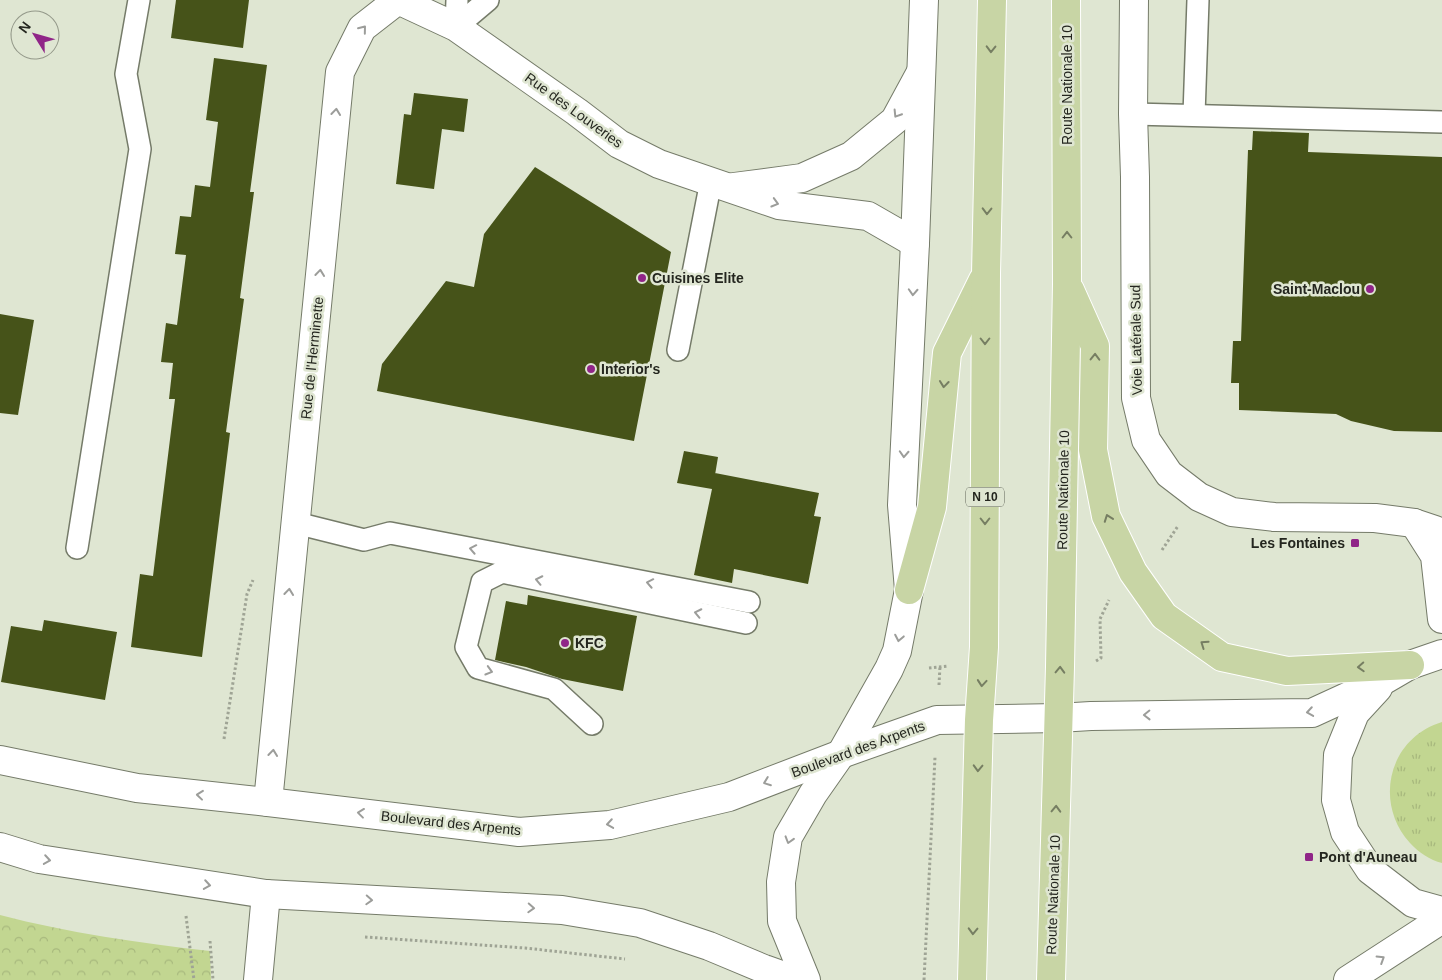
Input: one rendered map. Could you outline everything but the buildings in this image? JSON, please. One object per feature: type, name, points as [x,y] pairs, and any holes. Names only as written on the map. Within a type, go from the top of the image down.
[{"type":"main road","name":"N 10","points":[[972,980],[979,720],[984,647],[986,274],[992,0]]},
{"type":"main road","name":"Route Nationale 10","points":[[1051,980],[1067,284],[1066,0]]},
{"type":"main road","points":[[909,590],[932,507],[948,353],[986,274]]},
{"type":"main road","points":[[1067,284],[1095,346],[1093,450],[1106,516],[1133,572],[1164,616],[1222,657],[1287,671],[1410,665]]},
{"type":"street","name":"Rue de l'Herminette","points":[[268,802],[340,72],[362,28],[398,0],[456,27]]},
{"type":"street","points":[[806,980],[782,921],[781,882],[788,837],[841,754],[889,669],[897,651],[909,590],[902,505],[915,243],[924,0]]},
{"type":"street","name":"Voie Latérale Sud","points":[[1134,0],[1133,114],[1136,398],[1146,440],[1169,474],[1199,497],[1232,512],[1274,517],[1375,518],[1414,523],[1442,534]]},
{"type":"street","name":"Rue des Louveries","points":[[456,27],[577,112],[619,144],[659,164],[779,205],[868,216],[915,243]]},
{"type":"street","name":"Rue des Louveries","points":[[720,184],[802,178],[851,156],[895,120],[921,72]]},
{"type":"street","points":[[1414,523],[1435,556],[1442,619]]},
{"type":"street","points":[[1441,650],[1386,679],[1356,713],[1338,755],[1336,800],[1345,832],[1370,870],[1413,903],[1442,911]]},
{"type":"street","name":"Boulevard des Arpents","points":[[0,760],[138,788],[519,832],[610,825],[729,797],[936,720],[1312,713],[1386,679]]},
{"type":"street","points":[[0,847],[39,859],[266,894],[562,910],[640,923],[709,946],[794,980]]},
{"type":"street","points":[[258,980],[266,894]]},
{"type":"street","points":[[1348,980],[1442,919]]},
{"type":"lane","points":[[77,548],[140,149],[126,74],[139,0]]},
{"type":"lane","points":[[456,27],[457,0]]},
{"type":"lane","points":[[456,27],[488,0]]},
{"type":"lane","points":[[1194,115],[1198,0]]},
{"type":"lane","points":[[1133,114],[1442,122]]},
{"type":"lane","points":[[678,350],[720,184]]},
{"type":"lane","points":[[296,523],[364,540],[390,533],[749,602]]},
{"type":"lane","points":[[592,724],[554,689],[478,668],[466,647],[482,582],[502,572],[746,623]]},
{"type":"path","points":[[1090,666],[1101,658],[1100,619],[1110,596]]},
{"type":"path","points":[[938,693],[940,666]]},
{"type":"path","points":[[921,669],[949,666]]},
{"type":"path","points":[[924,980],[935,749]]},
{"type":"path","points":[[186,915],[194,980]]},
{"type":"path","points":[[210,941],[213,980]]},
{"type":"green space","points":[[1442,722],[1442,863],[1425,855],[1410,843],[1399,827],[1392,809],[1390,791],[1392,773],[1399,757],[1409,742],[1424,730]]},
{"type":"green space","points":[[0,915],[104,937],[210,951],[211,980],[0,980]]},
{"type":"place","name":"Cuisines Elite","points":[[642,278]]},
{"type":"place","name":"Saint-Maclou","points":[[1370,289]]},
{"type":"place","name":"Interior's","points":[[591,369]]},
{"type":"place","name":"Les Fontaines","points":[[1355,543]]},
{"type":"place","name":"KFC","points":[[565,643]]},
{"type":"place","name":"Pont d'Auneau","points":[[1309,857]]}]
